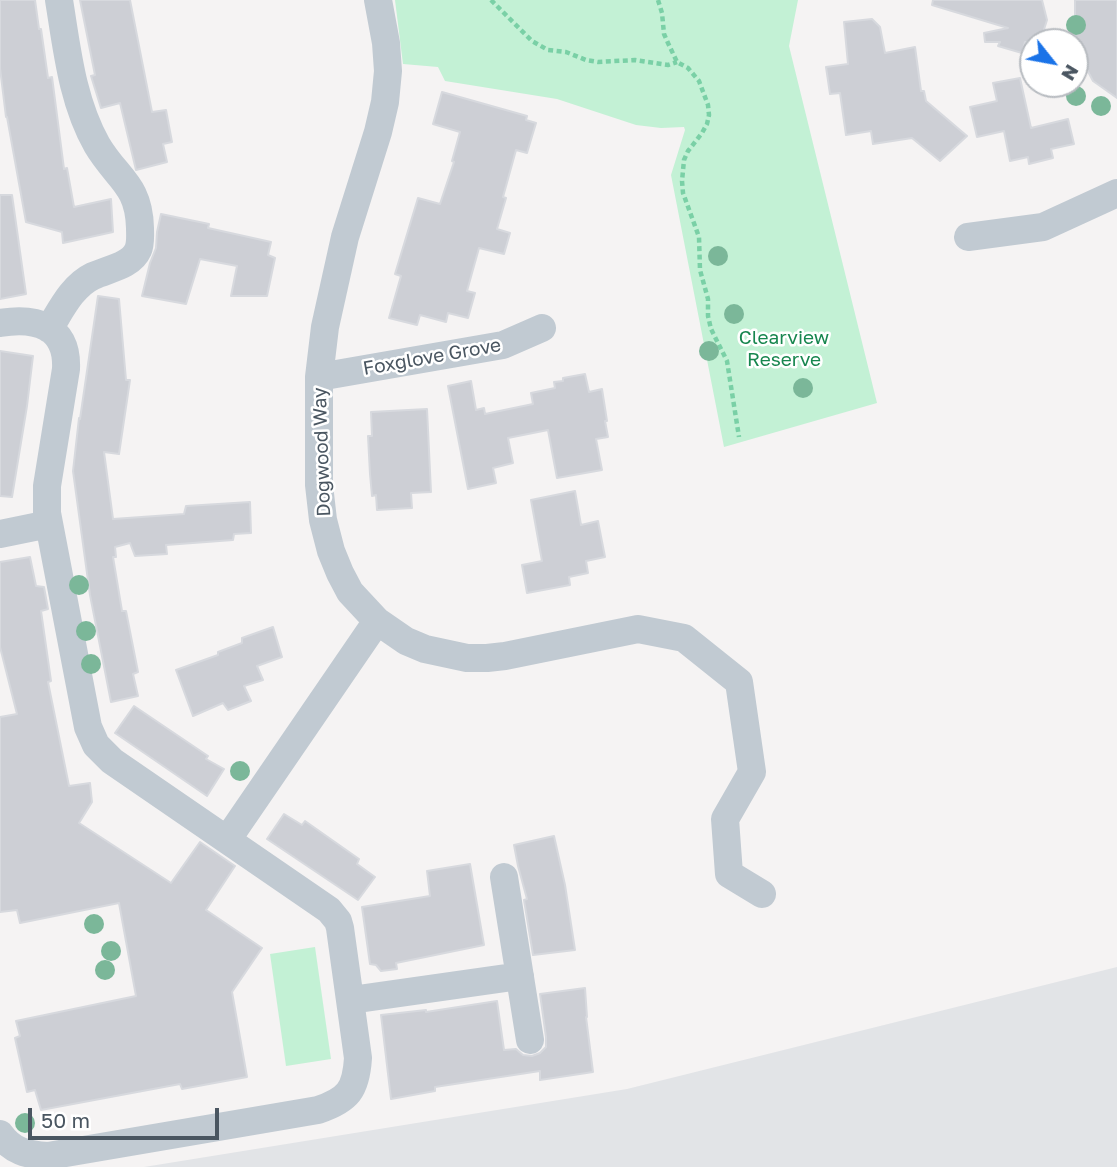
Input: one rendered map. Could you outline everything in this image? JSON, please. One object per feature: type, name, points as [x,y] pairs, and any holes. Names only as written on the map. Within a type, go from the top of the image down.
[{"type":"street","points":[[49,329],[81,283],[128,262],[139,248],[141,240],[140,213],[132,190],[96,142],[79,101],[58,0]]},
{"type":"street","name":"Dogwood Way","points":[[378,0],[388,71],[385,102],[345,237],[325,327],[319,377],[319,485],[323,520],[340,573],[350,592],[377,621],[406,641],[425,649],[467,658],[505,656],[638,629],[684,638],[739,682],[752,772],[725,820],[729,874],[762,894]]},
{"type":"street","points":[[968,237],[1043,227],[1117,193]]},
{"type":"street","points":[[0,323],[29,321],[40,324],[62,340],[67,358],[46,501],[88,727],[96,746],[112,761],[322,904],[334,916],[340,928],[358,1058],[356,1078],[348,1094],[333,1105],[318,1110],[47,1156],[16,1150],[6,1143],[0,1134]]},
{"type":"street","name":"Foxglove Grove","points":[[319,377],[503,345],[542,328]]},
{"type":"street","points":[[0,534],[49,524]]},
{"type":"street","points":[[227,840],[377,621]]},
{"type":"street","points":[[504,877],[530,1040]]},
{"type":"street","points":[[351,1000],[520,976]]},
{"type":"path","points":[[491,0],[532,41],[548,50],[566,52],[598,62],[635,60],[668,65],[677,62]]},
{"type":"path","points":[[658,0],[664,34],[677,62],[694,73],[708,105],[706,124],[684,160],[683,193],[699,237],[700,270],[708,299],[710,329],[727,361],[739,436]]},
{"type":"shaded area","points":[[1117,967],[1117,1167],[144,1167],[627,1089]]},
{"type":"green space","name":"Clearview Reserve","points":[[395,0],[798,0],[789,46],[877,403],[724,447],[671,175],[684,127],[636,125],[557,99],[445,81],[438,67],[403,64]]},
{"type":"green space","points":[[315,947],[331,1059],[286,1066],[270,954]]},
{"type":"building","points":[[0,0],[35,0],[48,78],[52,77],[64,169],[67,168],[74,207],[111,199],[113,232],[63,243],[62,232],[26,222],[6,117],[0,68]]},
{"type":"building","points":[[80,0],[130,0],[152,112],[166,110],[172,142],[163,144],[167,162],[136,170],[120,103],[101,108],[91,76],[95,75]]},
{"type":"building","points":[[933,0],[1042,0],[1047,20],[1044,28],[1019,28],[1019,52],[998,46],[1000,42],[985,42],[984,33],[1008,28],[932,5]]},
{"type":"building","points":[[1075,0],[1117,0],[1117,98],[1093,81],[1089,73],[1089,28],[1075,28]]},
{"type":"building","points":[[872,19],[880,27],[885,53],[915,47],[921,91],[924,91],[926,101],[967,136],[940,161],[912,138],[873,144],[871,131],[846,135],[840,93],[830,94],[826,67],[848,64],[844,22]]},
{"type":"building","points":[[1019,78],[1019,98],[1024,98],[1031,128],[1068,119],[1074,144],[1051,149],[1053,158],[1029,164],[1028,157],[1010,161],[1004,131],[977,137],[970,107],[997,101],[993,83]]},
{"type":"building","points":[[442,92],[527,116],[526,120],[536,123],[527,153],[516,150],[503,197],[506,198],[497,229],[510,233],[504,254],[479,248],[467,291],[475,293],[468,318],[448,313],[446,322],[420,315],[417,325],[389,318],[401,276],[395,274],[418,198],[440,204],[454,162],[452,161],[460,132],[433,124]]},
{"type":"building","points":[[0,195],[12,195],[26,294],[0,299]]},
{"type":"building","points":[[161,214],[209,224],[208,228],[271,242],[268,255],[275,258],[267,296],[231,296],[237,266],[200,259],[186,304],[142,296],[156,248]]},
{"type":"building","points":[[98,296],[119,299],[126,380],[130,380],[119,454],[104,452],[113,519],[184,514],[186,506],[250,502],[251,533],[234,534],[233,540],[166,545],[167,554],[135,556],[130,543],[115,547],[116,557],[113,557],[122,611],[126,611],[138,672],[133,674],[138,696],[111,702],[90,595],[73,471]]},
{"type":"building","points":[[0,351],[33,356],[12,497],[0,496]]},
{"type":"building","points":[[585,374],[589,392],[602,389],[608,437],[596,439],[602,470],[557,478],[548,430],[508,438],[513,463],[493,468],[496,483],[468,489],[448,386],[471,381],[476,410],[484,408],[485,414],[533,404],[531,393],[555,388],[554,382],[563,381],[563,378]]},
{"type":"building","points":[[427,409],[431,492],[411,493],[412,508],[377,510],[376,495],[372,496],[370,474],[368,436],[372,436],[371,412]]},
{"type":"building","points":[[575,491],[581,525],[598,521],[605,557],[586,561],[588,573],[569,577],[570,585],[527,593],[522,565],[542,561],[531,500]]},
{"type":"building","points":[[30,557],[36,586],[44,587],[48,609],[41,611],[51,681],[48,682],[69,786],[90,783],[92,802],[79,823],[171,883],[200,842],[235,866],[206,910],[262,948],[232,992],[247,1077],[182,1089],[180,1084],[41,1110],[35,1090],[27,1092],[15,1038],[20,1036],[16,1021],[136,996],[119,903],[20,923],[17,910],[0,912],[0,717],[17,714],[0,647],[0,562]]},
{"type":"building","points":[[273,627],[282,657],[257,666],[263,680],[244,686],[251,701],[228,710],[223,703],[193,716],[176,670],[218,655],[218,652],[242,643],[242,638]]},
{"type":"building","points":[[134,706],[208,756],[206,759],[224,769],[207,796],[115,733]]},
{"type":"building","points":[[284,814],[302,825],[305,821],[359,859],[357,864],[375,877],[358,900],[267,839]]},
{"type":"building","points":[[554,836],[575,950],[533,955],[524,900],[527,899],[514,845]]},
{"type":"building","points":[[470,864],[484,945],[396,963],[397,969],[381,971],[376,965],[370,964],[362,907],[430,896],[427,871]]},
{"type":"building","points":[[585,988],[593,1072],[540,1080],[540,1071],[435,1087],[435,1091],[391,1099],[381,1015],[426,1012],[497,1001],[504,1050],[516,1049],[523,1055],[532,1056],[546,1047],[540,994]]}]
